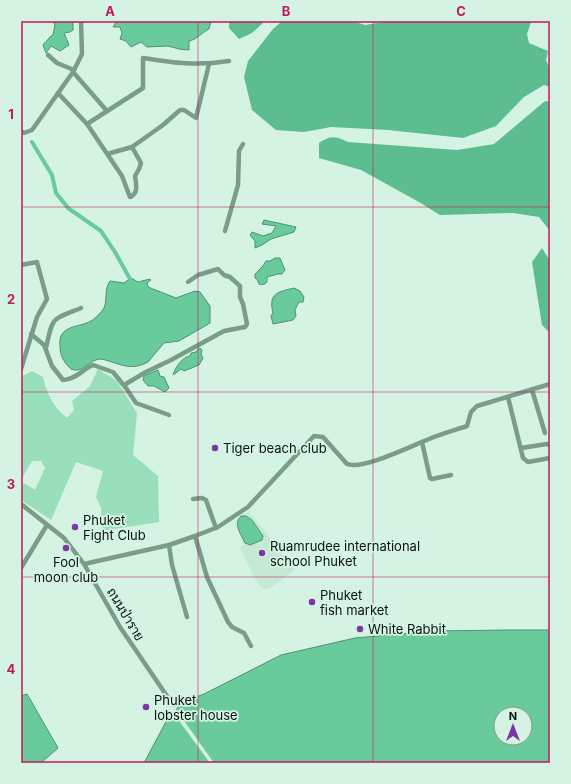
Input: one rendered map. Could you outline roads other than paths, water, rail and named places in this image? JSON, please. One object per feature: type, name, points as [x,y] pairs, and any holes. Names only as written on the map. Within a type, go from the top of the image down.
[{"type":"street","points":[[21,131],[24,132],[32,130],[73,71],[82,54],[81,21]]},
{"type":"street","points":[[48,55],[57,63],[73,71],[107,111]]},
{"type":"street","points":[[87,124],[143,88],[143,58],[182,64],[209,64],[229,61]]},
{"type":"street","points":[[107,154],[132,147],[163,125],[180,110],[184,110],[196,118],[209,64]]},
{"type":"street","points":[[58,93],[87,124],[122,176],[130,197],[134,196],[136,193],[137,186],[135,176],[141,163],[132,147]]},
{"type":"street","points":[[225,231],[238,185],[239,151],[243,144]]},
{"type":"street","points":[[21,265],[37,262],[47,299],[37,317],[21,369]]},
{"type":"street","points":[[124,386],[146,372],[224,331],[245,326],[247,324],[240,297],[240,286],[230,277],[224,275],[218,269],[198,275],[188,282]]},
{"type":"street","points":[[46,348],[50,327],[54,320],[81,308]]},
{"type":"street","points":[[31,334],[46,348],[52,366],[63,380],[74,377],[89,366],[95,365],[113,372],[136,403],[169,415]]},
{"type":"street","points":[[84,564],[169,545],[216,528],[248,507],[314,436],[323,436],[343,460],[352,466],[385,458],[422,442],[467,426],[471,412],[477,406],[550,385]]},
{"type":"street","points":[[532,390],[545,433]]},
{"type":"street","points":[[508,397],[523,458],[528,462],[550,458]]},
{"type":"street","points":[[422,442],[430,478],[451,475]]},
{"type":"street","points":[[521,448],[547,444],[550,445]]},
{"type":"street","points":[[193,499],[202,498],[206,500],[216,528]]},
{"type":"street","name":"ถนนป่าราย","points":[[21,504],[64,538],[84,564],[120,627],[174,705]]},
{"type":"street","points":[[21,568],[47,525]]},
{"type":"street","points":[[195,536],[207,577],[228,622],[232,627],[244,633],[251,646]]},
{"type":"street","points":[[169,545],[172,566],[187,617]]},
{"type":"waterway","points":[[32,142],[52,175],[56,193],[68,208],[101,231],[130,279]]},
{"type":"place","name":"Tiger beach club","points":[[215,448]]},
{"type":"place","name":"Phuket Fight Club","points":[[75,527]]},
{"type":"place","name":"Fool moon club","points":[[66,548]]},
{"type":"place","name":"Ruamrudee international school Phuket","points":[[262,553]]},
{"type":"place","name":"Phuket fish market","points":[[312,602]]},
{"type":"place","name":"White Rabbit","points":[[360,629]]},
{"type":"place","name":"Phuket lobster house","points":[[146,707]]}]
